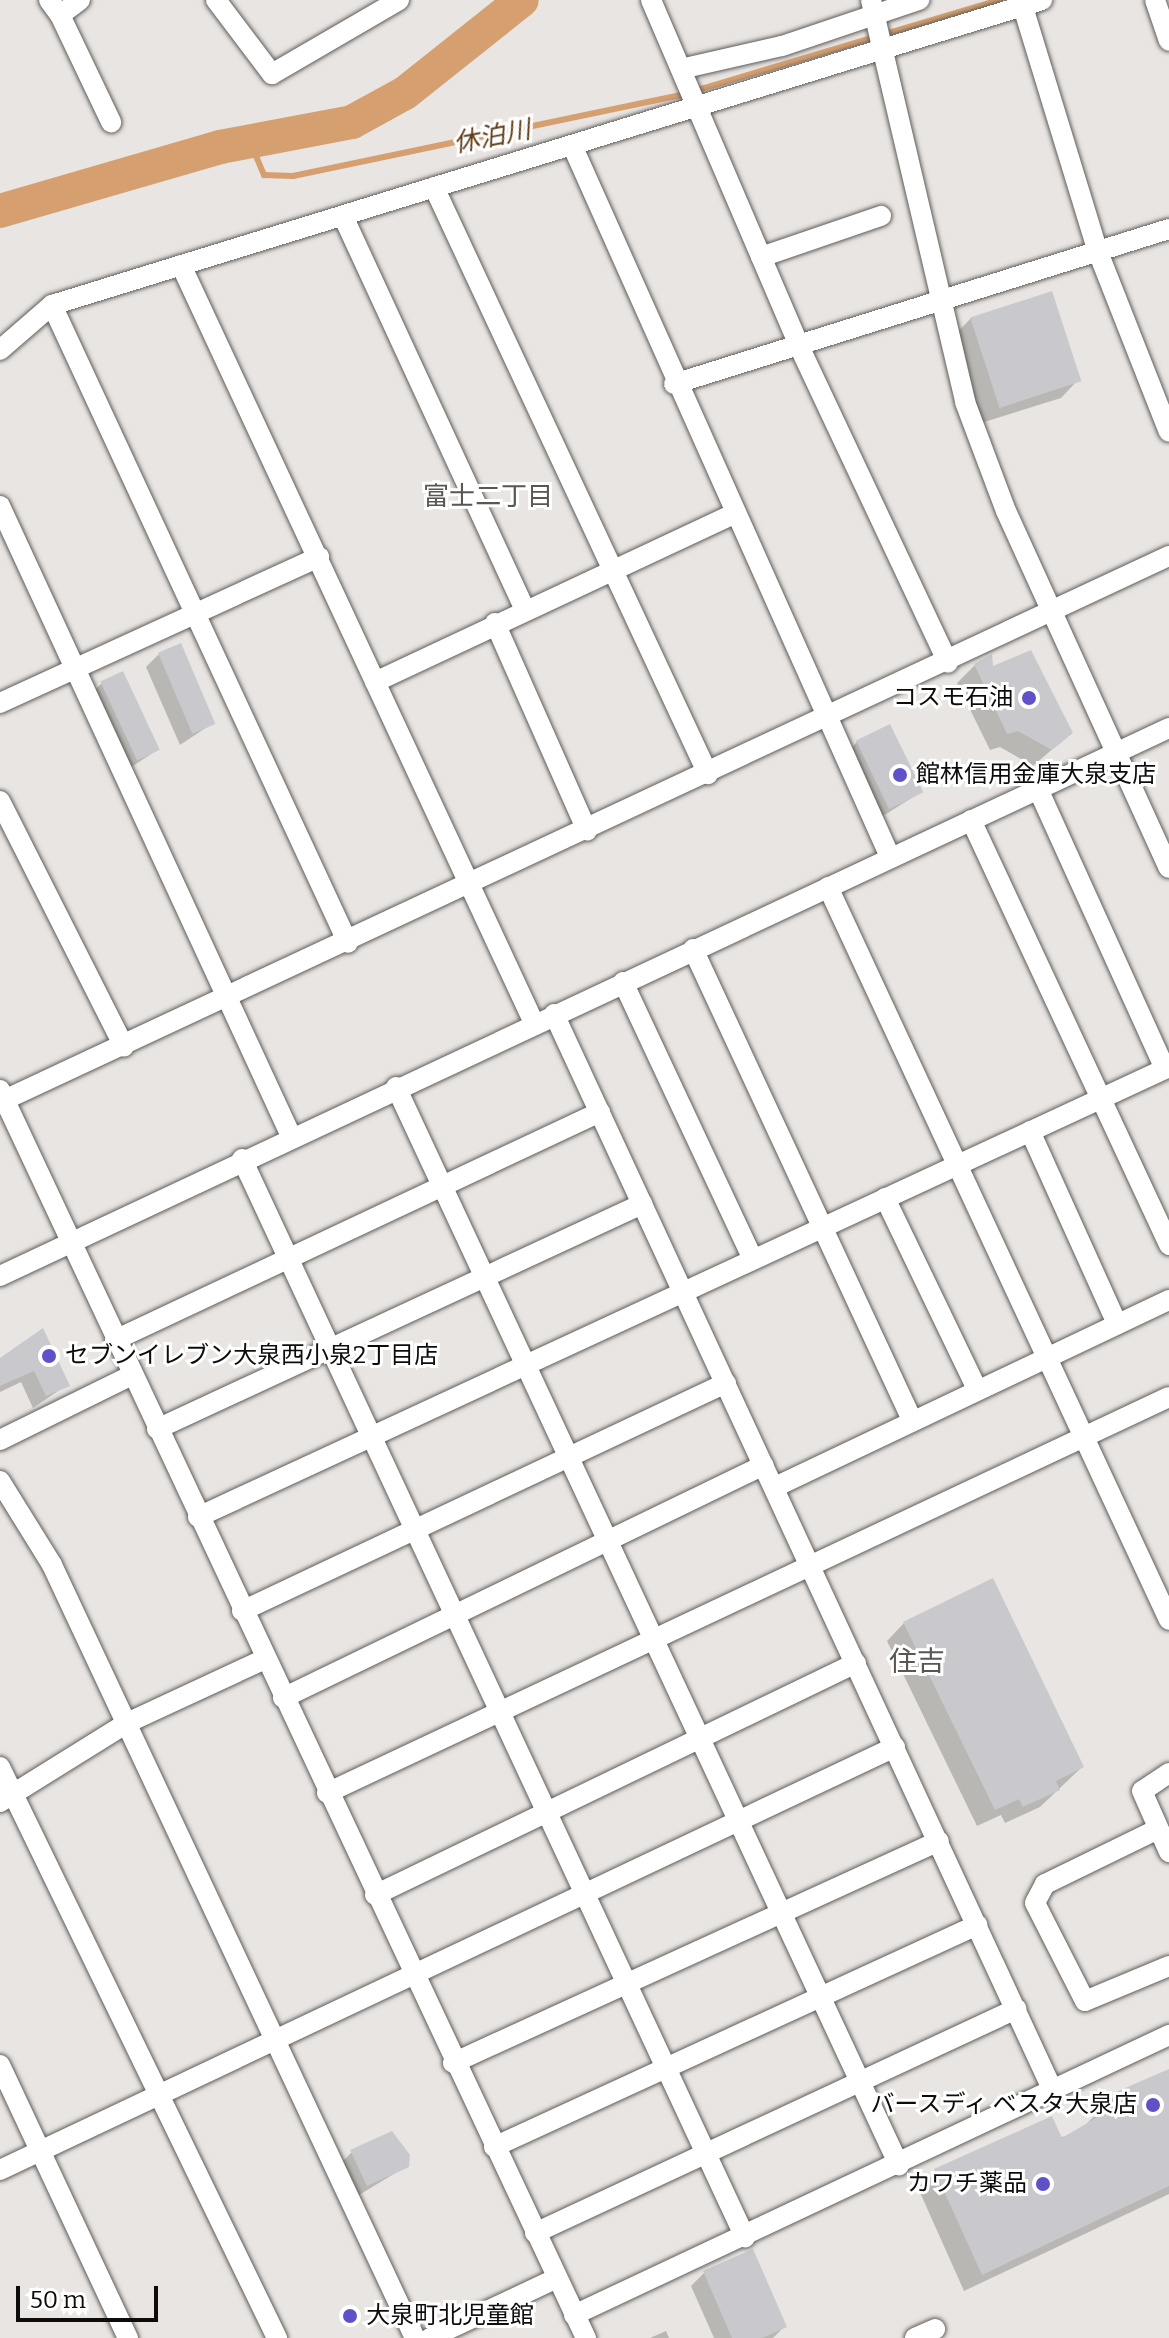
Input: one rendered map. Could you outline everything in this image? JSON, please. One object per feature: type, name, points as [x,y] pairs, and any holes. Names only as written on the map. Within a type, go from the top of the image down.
[{"type":"street","points":[[80,0],[54,7],[111,122]]},
{"type":"street","points":[[216,0],[272,74],[389,3]]},
{"type":"street","points":[[651,0],[685,68],[697,105],[799,346],[948,663]]},
{"type":"street","points":[[685,68],[782,46],[919,0]]},
{"type":"street","points":[[1155,0],[1169,41]]},
{"type":"street","points":[[0,350],[52,305],[1032,3],[1098,252],[1169,432]]},
{"type":"street","points":[[874,14],[880,52],[965,402],[1053,615],[1169,868]]},
{"type":"street","points":[[572,145],[732,515],[890,857]]},
{"type":"street","points":[[434,187],[708,774]]},
{"type":"street","points":[[343,216],[525,609]]},
{"type":"street","points":[[761,257],[881,216]]},
{"type":"street","points":[[674,384],[942,303],[1169,229]]},
{"type":"street","points":[[181,265],[534,1023]]},
{"type":"street","points":[[52,305],[348,943]]},
{"type":"street","points":[[0,506],[291,1136]]},
{"type":"street","points":[[375,682],[495,623],[732,515]]},
{"type":"street","points":[[586,2338],[263,1660],[2,1097],[124,1046],[348,943],[1053,615],[1169,556]]},
{"type":"street","points":[[0,703],[319,557]]},
{"type":"street","points":[[495,623],[587,831]]},
{"type":"street","points":[[0,1276],[68,1239],[1169,728]]},
{"type":"street","points":[[198,1517],[1167,1068],[1038,789]]},
{"type":"street","points":[[0,801],[124,1046]]},
{"type":"street","points":[[971,820],[1169,1245]]},
{"type":"street","points":[[828,887],[1084,1435],[1161,1583],[1169,1620]]},
{"type":"street","points":[[693,949],[912,1420]]},
{"type":"street","points":[[623,982],[753,1259]]},
{"type":"street","points":[[554,1014],[1052,2089]]},
{"type":"street","points":[[396,1087],[899,2165]]},
{"type":"street","points":[[115,1340],[600,1112]]},
{"type":"street","points":[[1030,1131],[1117,1324]]},
{"type":"street","points":[[242,1159],[745,2237]]},
{"type":"street","points":[[885,1198],[977,1389]]},
{"type":"street","points":[[157,1429],[642,1204]]},
{"type":"street","points":[[775,1487],[1169,1300]]},
{"type":"street","points":[[0,1440],[132,1375]]},
{"type":"street","points":[[242,1611],[726,1383]]},
{"type":"street","points":[[327,1793],[1169,1397]]},
{"type":"street","points":[[283,1698],[764,1465]]},
{"type":"street","points":[[0,1481],[52,1565],[415,2338]]},
{"type":"street","points":[[8,1798],[127,1723],[263,1660]]},
{"type":"street","points":[[375,1895],[856,1663]]},
{"type":"street","points":[[0,2170],[411,1972],[895,1747]]},
{"type":"street","points":[[0,1767],[8,1798],[160,2094],[277,2338]]},
{"type":"street","points":[[1169,1773],[1142,1791],[1169,1852]]},
{"type":"street","points":[[1158,1829],[1045,1884],[1035,1903],[1085,2001],[1169,1966]]},
{"type":"street","points":[[453,2063],[939,1841]]},
{"type":"street","points":[[494,2147],[977,1925]]},
{"type":"street","points":[[535,2233],[1016,2009]]},
{"type":"street","points":[[574,2315],[899,2165],[1169,2035]]},
{"type":"street","points":[[0,2065],[128,2338]]},
{"type":"street","points":[[430,2338],[557,2278]]},
{"type":"street","points":[[915,2338],[935,2329]]},
{"type":"building","points":[[1052,291],[1081,381],[1000,408],[970,318]]},
{"type":"building","points":[[181,643],[215,724],[192,734],[158,653]]},
{"type":"building","points":[[1031,650],[1073,733],[1052,750],[1018,731],[1007,734],[974,664],[992,654],[993,666]]},
{"type":"building","points":[[123,671],[160,750],[137,760],[100,682]]},
{"type":"building","points":[[890,724],[923,792],[889,809],[856,741]]},
{"type":"building","points":[[43,1328],[70,1386],[46,1396],[34,1371],[0,1386],[0,1358]]},
{"type":"building","points":[[993,1578],[1084,1767],[1056,1781],[1060,1790],[1023,1807],[1019,1799],[995,1810],[903,1622]]},
{"type":"building","points":[[1169,2069],[1169,2186],[982,2275],[934,2169],[1052,2116],[1062,2138],[1121,2103],[1116,2092]]},
{"type":"building","points":[[392,2131],[410,2155],[409,2167],[367,2186],[350,2150]]},
{"type":"building","points":[[753,2249],[787,2327],[762,2338],[732,2338],[703,2271]]},
{"type":"waterway","points":[[0,211],[220,147],[352,122],[405,93],[522,0]]},
{"type":"waterway","name":"休泊川","points":[[250,142],[264,175],[293,176],[684,94],[1000,0]]},
{"type":"place","name":"コスモ石油","points":[[1029,698]]},
{"type":"place","name":"館林信用金庫大泉支店","points":[[900,775]]},
{"type":"place","name":"セブンイレブン大泉西小泉2丁目店","points":[[49,1356]]},
{"type":"place","name":"バースディ ベスタ大泉店","points":[[1153,2105]]},
{"type":"place","name":"カワチ薬品","points":[[1043,2184]]},
{"type":"place","name":"大泉町北児童館","points":[[350,2316]]},
{"type":"district","name":"富士二丁目","points":[[488,497]]},
{"type":"district","name":"住吉","points":[[917,1662]]}]
